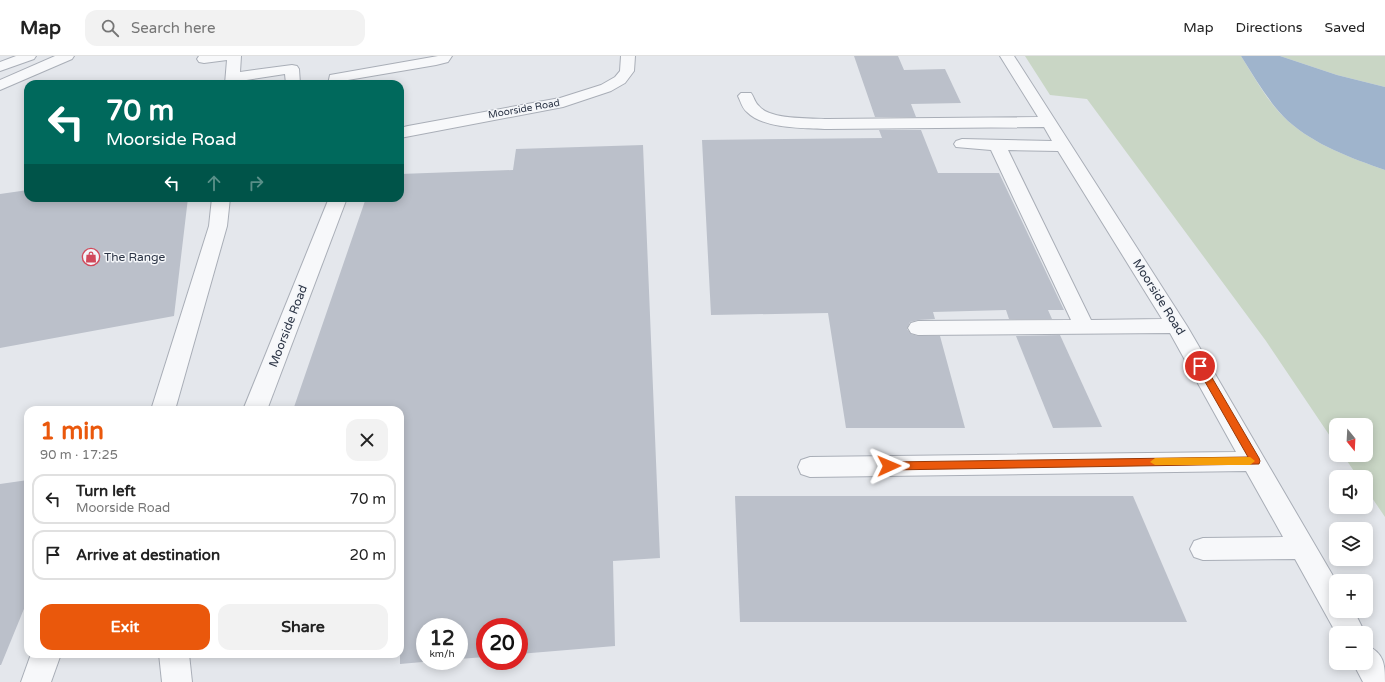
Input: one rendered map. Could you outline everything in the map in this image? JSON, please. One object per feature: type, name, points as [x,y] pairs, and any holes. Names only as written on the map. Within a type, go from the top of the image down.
[{"type":"street","points":[[0,67],[29,56]]},
{"type":"street","points":[[0,85],[67,56]]},
{"type":"street","points":[[204,59],[225,56]]},
{"type":"street","points":[[232,80],[234,56]]},
{"type":"street","points":[[335,80],[335,78],[430,62],[443,59],[445,56]]},
{"type":"street","name":"Moorside Road","points":[[404,132],[562,102],[606,88],[620,80],[627,71],[628,56]]},
{"type":"street","name":"Moorside Road","points":[[1007,56],[1177,326],[1329,594]]},
{"type":"street","points":[[237,80],[292,70],[293,80]]},
{"type":"street","points":[[746,96],[751,108],[760,114],[782,120],[810,123],[1049,122]]},
{"type":"street","points":[[962,144],[1065,146]]},
{"type":"street","points":[[997,144],[1084,326]]},
{"type":"street","points":[[164,406],[218,226],[221,202]]},
{"type":"street","name":"Moorside Road","points":[[257,406],[336,202]]},
{"type":"street","points":[[918,328],[1177,326]]},
{"type":"street","points":[[810,467],[1255,461]]},
{"type":"street","points":[[1203,549],[1303,548]]},
{"type":"street","points":[[36,682],[45,658]]},
{"type":"street","points":[[174,658],[177,682]]},
{"type":"street","points":[[1372,670],[1379,682]]},
{"type":"green space","points":[[1025,56],[1241,56],[1262,90],[1274,106],[1299,130],[1334,150],[1385,170],[1385,517],[1373,499],[1373,470],[1353,470],[1348,462],[1373,462],[1373,418],[1329,418],[1329,435],[1266,341],[1087,99],[1050,95]]},
{"type":"green space","points":[[1280,56],[1385,56],[1385,87],[1337,75]]},
{"type":"water","points":[[1241,56],[1280,56],[1337,75],[1385,87],[1385,170],[1334,150],[1299,130],[1281,114]]},
{"type":"building","points":[[854,56],[898,56],[904,70],[945,69],[961,103],[911,104],[916,117],[875,117]]},
{"type":"building","points":[[879,130],[921,130],[938,173],[999,173],[1064,310],[1048,310],[1052,319],[1009,319],[1006,310],[933,312],[935,319],[910,322],[907,329],[911,334],[918,336],[940,336],[965,428],[846,428],[828,313],[711,315],[702,140],[882,138]]},
{"type":"building","points":[[643,145],[660,558],[613,561],[615,646],[528,653],[528,618],[476,618],[476,658],[468,658],[468,618],[416,618],[416,663],[400,664],[400,658],[404,658],[404,406],[294,406],[365,202],[404,202],[404,174],[513,170],[516,149]]},
{"type":"building","name":"The Range","points":[[24,191],[24,202],[188,202],[174,316],[0,348],[0,194]]},
{"type":"building","points":[[1060,335],[1102,427],[1053,428],[1016,336]]},
{"type":"building","points":[[24,481],[24,609],[1,665],[0,665],[0,484]]},
{"type":"building","points":[[735,496],[1133,496],[1187,622],[740,622]]},
{"type":"slow traffic","points":[[1155,462],[1250,461]]},
{"type":"place","name":"The Range","points":[[91,257]]},
{"type":"route","points":[[889,466],[1255,461],[1200,366]]}]
